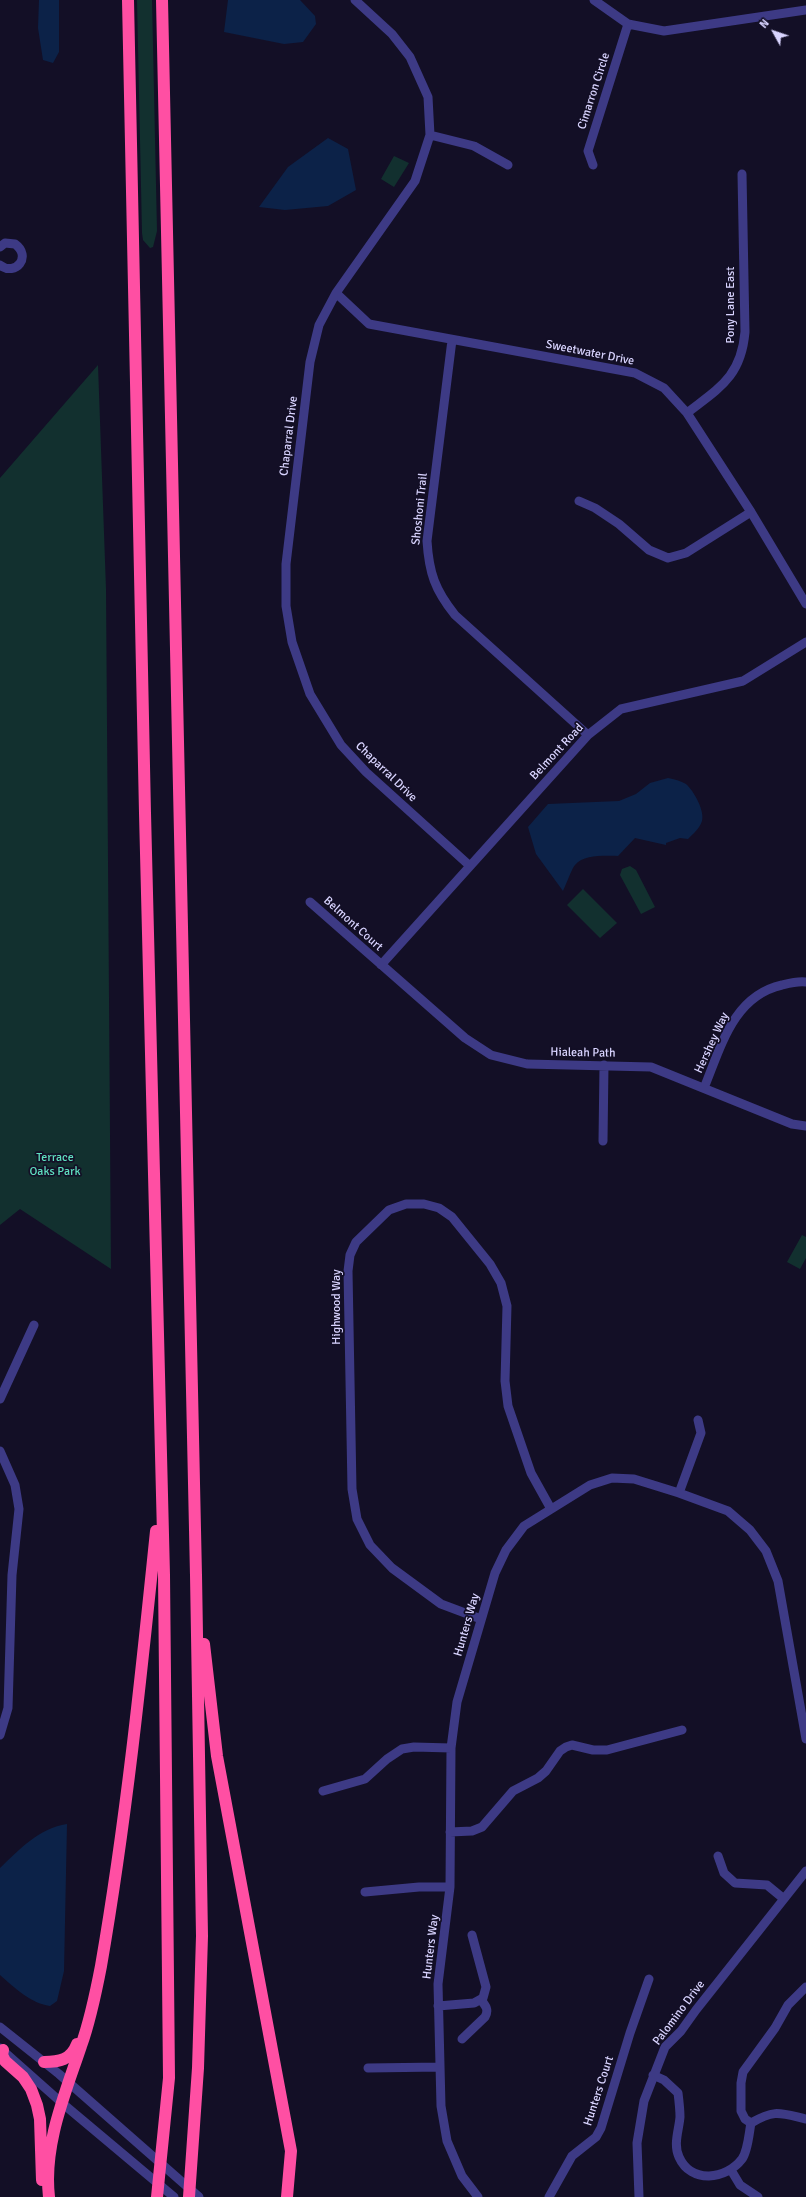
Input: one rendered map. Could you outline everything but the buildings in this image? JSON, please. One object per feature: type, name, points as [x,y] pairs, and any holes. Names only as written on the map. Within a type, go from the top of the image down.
[{"type":"highway","points":[[128,0],[164,1574],[169,2078],[157,2197]]},
{"type":"highway","points":[[162,0],[196,1575],[202,1936],[194,2143],[189,2197]]},
{"type":"highway","points":[[48,2192],[49,2163],[56,2122],[67,2082],[82,2044],[100,1968],[135,1733],[161,1487]]},
{"type":"highway","points":[[196,1575],[217,1756],[287,2127],[295,2181],[293,2197]]},
{"type":"highway","points":[[44,2062],[62,2061],[71,2055],[76,2046],[91,1996],[94,1992]]},
{"type":"highway","points":[[1,2049],[5,2061],[23,2077],[31,2089],[37,2105],[40,2119],[41,2178],[48,2192]]},
{"type":"highway","points":[[287,2197],[291,2160]]},
{"type":"street","name":"Chaparral Drive","points":[[355,0],[392,34],[410,57],[428,97],[430,135],[415,181],[336,292],[319,325],[309,369],[286,564],[286,606],[292,642],[310,694],[341,745],[366,772],[470,866]]},
{"type":"street","points":[[594,0],[628,24],[664,32],[806,10]]},
{"type":"street","name":"Cimarron Circle","points":[[593,165],[588,151],[628,24]]},
{"type":"street","points":[[430,135],[474,146],[508,164]]},
{"type":"street","name":"Pony Lane East","points":[[687,413],[726,383],[743,351],[745,332],[742,174]]},
{"type":"street","points":[[0,247],[5,243],[16,244],[22,251],[23,256],[19,266],[14,268],[4,268],[0,265]]},
{"type":"street","name":"Sweetwater Drive","points":[[336,292],[369,324],[635,373],[664,388],[687,413],[806,604]]},
{"type":"street","name":"Shoshoni Trail","points":[[452,340],[427,541],[428,561],[432,579],[441,598],[455,615],[588,734]]},
{"type":"street","points":[[579,501],[595,508],[619,524],[649,550],[668,558],[686,553],[750,512]]},
{"type":"street","name":"Belmont Road","points":[[381,965],[588,734],[621,709],[743,682],[806,642]]},
{"type":"street","name":"Belmont Court","points":[[310,902],[381,965]]},
{"type":"street","name":"Hialeah Path","points":[[381,965],[464,1038],[491,1055],[527,1064],[604,1064],[651,1067],[792,1124],[806,1126]]},
{"type":"street","name":"Hershey Way","points":[[704,1088],[730,1025],[742,1007],[768,988],[798,981],[806,982]]},
{"type":"street","points":[[603,1141],[604,1064]]},
{"type":"street","name":"Highwood Way","points":[[481,1619],[441,1604],[392,1568],[370,1545],[357,1519],[352,1489],[348,1270],[350,1255],[356,1242],[389,1210],[406,1204],[424,1204],[439,1208],[452,1217],[490,1264],[501,1283],[507,1306],[505,1381],[508,1406],[531,1474],[551,1509]]},
{"type":"street","points":[[0,1399],[34,1325]]},
{"type":"street","points":[[679,1493],[701,1433],[698,1420]]},
{"type":"street","points":[[0,1451],[15,1485],[18,1509],[12,1575],[8,1708],[5,1724],[0,1734]]},
{"type":"street","name":"Hunters Way","points":[[478,2197],[462,2176],[447,2141],[441,2106],[438,1984],[450,1887],[451,1748],[458,1702],[495,1573],[506,1550],[524,1526],[590,1485],[612,1478],[634,1479],[679,1493],[728,1511],[750,1530],[766,1551],[778,1581],[806,1739]]},
{"type":"street","points":[[450,1832],[472,1831],[482,1827],[513,1791],[538,1778],[546,1771],[560,1750],[566,1747],[572,1745],[593,1750],[607,1750],[682,1730]]},
{"type":"street","points":[[323,1791],[365,1779],[387,1759],[402,1749],[414,1747],[451,1748]]},
{"type":"street","points":[[718,1856],[724,1873],[735,1883],[767,1885],[784,1899]]},
{"type":"street","name":"Palomino Drive","points":[[639,2197],[637,2143],[644,2101],[665,2047],[681,2031],[806,1871]]},
{"type":"street","points":[[365,1892],[419,1887],[450,1887]]},
{"type":"street","points":[[438,2006],[474,2003],[481,2000],[486,1993],[486,1987],[472,1935]]},
{"type":"street","name":"Hunters Court","points":[[549,2197],[572,2156],[596,2137],[601,2128],[649,1979]]},
{"type":"street","points":[[751,2123],[745,2119],[741,2111],[741,2083],[743,2072],[775,2028],[788,2005],[806,1987]]},
{"type":"street","points":[[462,2038],[485,2017],[487,2008],[481,2000]]},
{"type":"street","points":[[0,2027],[44,2062],[199,2197]]},
{"type":"street","points":[[1,2049],[62,2103],[174,2197]]},
{"type":"street","points":[[368,2068],[440,2067]]},
{"type":"street","points":[[653,2075],[664,2080],[678,2093],[680,2117],[676,2140],[678,2156],[687,2169],[700,2175],[711,2177],[731,2170],[743,2158],[751,2123],[764,2116],[777,2112],[806,2119]]},
{"type":"street","points":[[731,2170],[740,2185],[758,2197]]},
{"type":"green space","points":[[137,0],[152,0],[157,231],[153,247],[150,248],[143,240],[142,233]]},
{"type":"green space","points":[[394,156],[409,163],[394,187],[381,179]]},
{"type":"green space","name":"Terrace Oaks Park","points":[[98,365],[106,589],[111,1269],[20,1209],[0,1225],[0,478]]},
{"type":"green space","points":[[630,866],[636,870],[655,907],[641,914],[620,875],[622,869]]},
{"type":"green space","points":[[583,889],[617,923],[600,938],[567,905]]},
{"type":"green space","points":[[802,1235],[806,1237],[806,1258],[800,1269],[787,1262]]},
{"type":"water","points":[[39,0],[59,0],[59,52],[53,63],[43,60],[38,28]]},
{"type":"water","points":[[228,0],[300,0],[315,16],[316,24],[303,42],[284,44],[224,32]]},
{"type":"water","points":[[328,138],[348,149],[356,190],[328,206],[285,210],[259,207],[288,167]]},
{"type":"water","points":[[668,778],[686,784],[698,801],[703,817],[700,826],[694,833],[688,839],[680,838],[666,843],[666,845],[635,838],[618,856],[595,856],[579,861],[575,865],[563,891],[536,854],[528,827],[548,804],[619,801],[636,794],[650,783]]},
{"type":"water","points":[[67,1824],[64,1971],[57,2001],[50,2006],[36,2002],[29,1998],[0,1975],[0,1868],[30,1840],[57,1826]]}]
